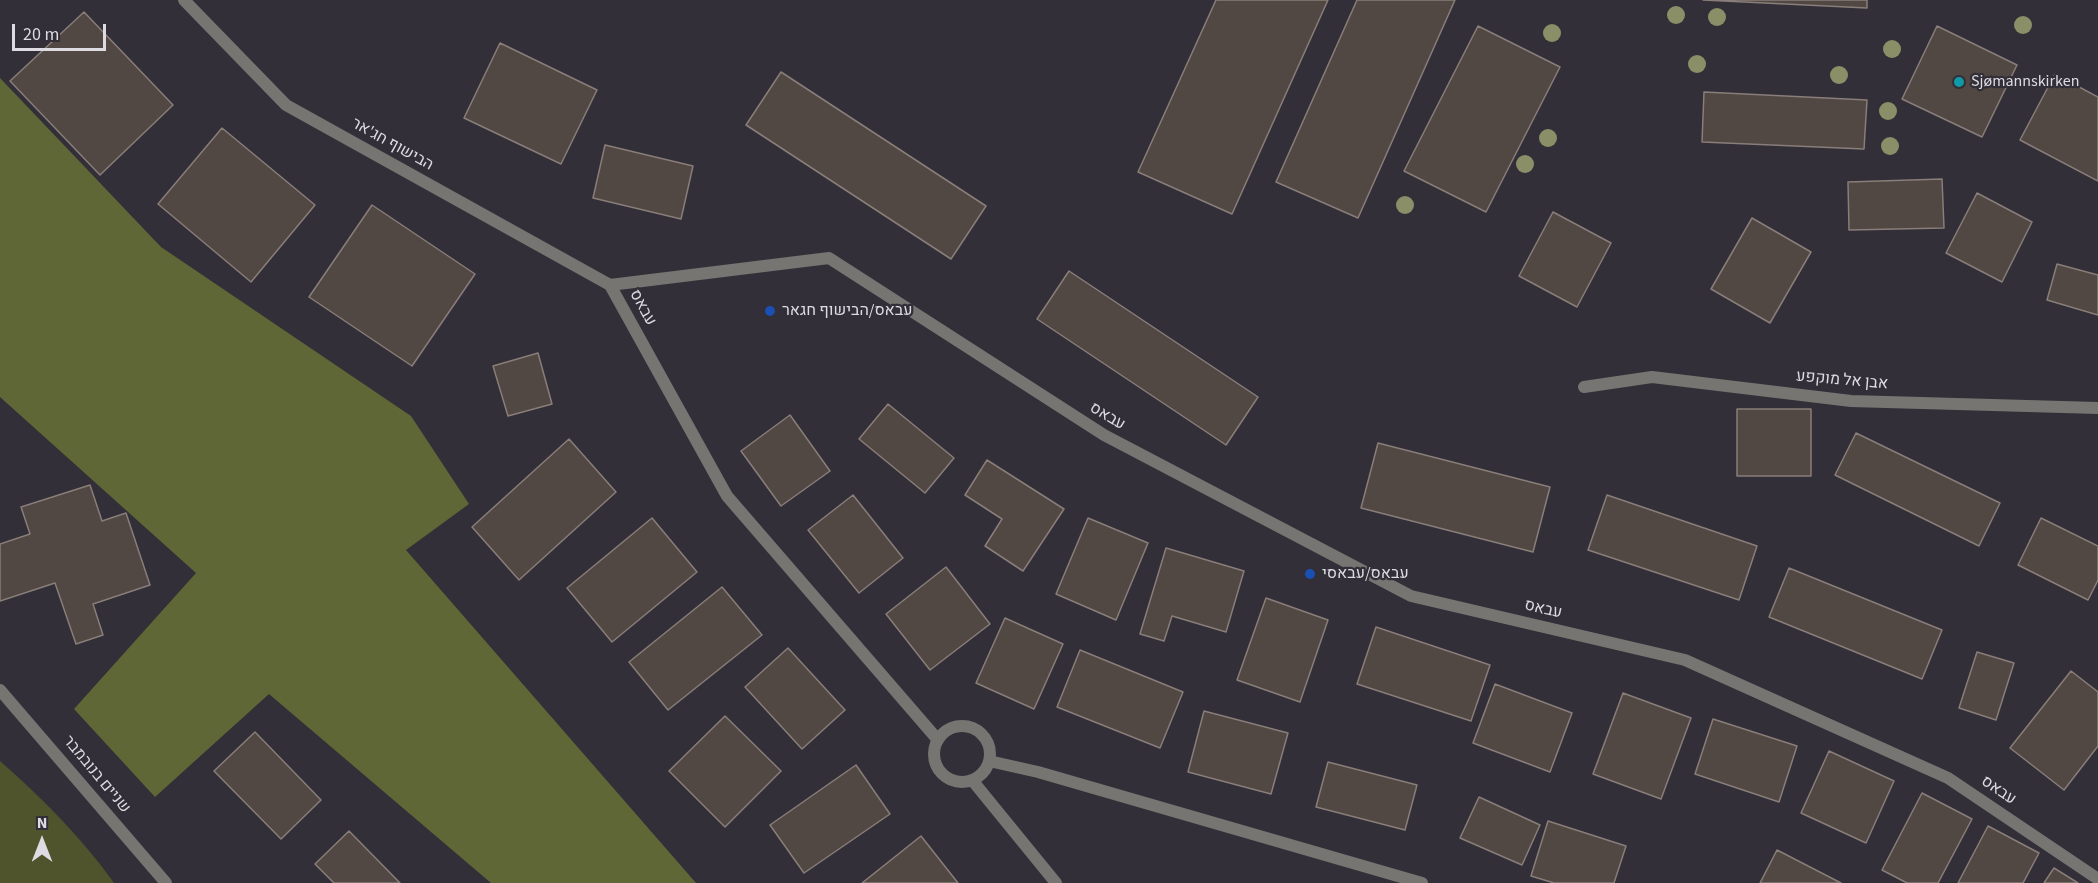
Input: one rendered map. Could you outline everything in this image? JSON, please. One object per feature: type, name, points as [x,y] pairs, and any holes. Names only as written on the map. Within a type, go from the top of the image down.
[{"type":"street","name":"הבישוף חג'אר","points":[[184,0],[286,105],[610,285]]},
{"type":"street","name":"עבאס","points":[[938,740],[727,496],[610,285],[829,258],[1104,435],[1411,596],[1685,660],[1948,778],[2098,879]]},
{"type":"street","name":"אבן אל מוקפע","points":[[1584,387],[1652,377],[1851,401],[2098,408]]},
{"type":"street","name":"שניים בנובמבר","points":[[0,690],[166,883]]},
{"type":"street","points":[[954,727],[973,728],[987,742],[989,761],[980,776],[972,780],[962,782],[944,775],[935,758],[938,740],[954,727]]},
{"type":"street","points":[[989,761],[1038,772],[1422,883]]},
{"type":"street","points":[[972,780],[1056,883]]},
{"type":"green space","points":[[0,78],[161,247],[411,416],[469,504],[406,550],[696,883],[491,883],[269,694],[155,797],[74,709],[196,573],[0,397]]},
{"type":"green space","points":[[0,761],[61,819],[114,883],[0,883]]},
{"type":"building","points":[[1216,0],[1328,0],[1232,214],[1138,172]]},
{"type":"building","points":[[1357,0],[1455,0],[1358,218],[1276,182]]},
{"type":"building","points":[[1703,0],[1867,0],[1867,8]]},
{"type":"building","points":[[84,12],[173,105],[100,175],[10,81]]},
{"type":"building","points":[[1478,26],[1560,67],[1486,212],[1404,171]]},
{"type":"building","name":"Sjømannskirken","points":[[1937,26],[2017,65],[1982,137],[1902,99]]},
{"type":"building","points":[[500,43],[597,90],[561,164],[464,118]]},
{"type":"building","points":[[781,72],[986,206],[951,259],[746,125]]},
{"type":"building","points":[[2055,74],[2098,97],[2098,181],[2020,140]]},
{"type":"building","points":[[1704,92],[1867,100],[1864,149],[1702,142]]},
{"type":"building","points":[[222,128],[315,205],[251,282],[158,204]]},
{"type":"building","points":[[605,145],[693,166],[681,219],[593,198]]},
{"type":"building","points":[[1942,179],[1944,228],[1849,230],[1848,182]]},
{"type":"building","points":[[1977,193],[2032,222],[2002,282],[1946,253]]},
{"type":"building","points":[[372,205],[475,274],[412,366],[309,297]]},
{"type":"building","points":[[1553,212],[1611,243],[1577,307],[1519,276]]},
{"type":"building","points":[[1752,218],[1811,252],[1770,323],[1711,289]]},
{"type":"building","points":[[2057,264],[2098,275],[2098,315],[2047,300]]},
{"type":"building","points":[[1069,271],[1258,397],[1226,445],[1037,319]]},
{"type":"building","points":[[538,353],[552,404],[508,416],[493,366]]},
{"type":"building","points":[[888,404],[954,458],[925,493],[859,439]]},
{"type":"building","points":[[1737,409],[1811,409],[1811,476],[1737,476]]},
{"type":"building","points":[[790,415],[830,471],[781,506],[741,451]]},
{"type":"building","points":[[1856,433],[2000,503],[1979,546],[1835,475]]},
{"type":"building","points":[[569,439],[616,492],[519,580],[472,527]]},
{"type":"building","points":[[1378,443],[1550,487],[1533,552],[1361,508]]},
{"type":"building","points":[[987,460],[1064,509],[1023,571],[985,546],[1002,519],[965,495]]},
{"type":"building","points":[[90,485],[102,521],[126,513],[150,585],[93,604],[103,635],[76,644],[55,583],[0,601],[0,544],[30,534],[21,507]]},
{"type":"building","points":[[853,495],[903,558],[859,593],[808,530]]},
{"type":"building","points":[[1607,495],[1757,546],[1739,600],[1588,550]]},
{"type":"building","points":[[652,518],[697,572],[612,642],[567,588]]},
{"type":"building","points":[[1088,518],[1148,543],[1116,620],[1056,594]]},
{"type":"building","points":[[2041,518],[2098,546],[2098,580],[2088,600],[2018,565]]},
{"type":"building","points":[[1166,548],[1244,571],[1226,632],[1172,616],[1164,641],[1140,634]]},
{"type":"building","points":[[946,567],[990,624],[930,670],[886,614]]},
{"type":"building","points":[[1789,568],[1942,630],[1922,679],[1769,617]]},
{"type":"building","points":[[722,587],[762,635],[668,710],[629,662]]},
{"type":"building","points":[[1266,598],[1328,620],[1300,702],[1237,680]]},
{"type":"building","points":[[1005,618],[1063,644],[1034,709],[976,683]]},
{"type":"building","points":[[1376,627],[1490,665],[1471,721],[1357,684]]},
{"type":"building","points":[[788,648],[845,710],[802,749],[745,687]]},
{"type":"building","points":[[1080,650],[1183,692],[1160,748],[1057,707]]},
{"type":"building","points":[[1977,652],[2014,663],[1996,720],[1959,708]]},
{"type":"building","points":[[2071,671],[2098,692],[2098,746],[2064,790],[2010,748]]},
{"type":"building","points":[[1495,684],[1572,713],[1550,772],[1473,743]]},
{"type":"building","points":[[1623,693],[1691,718],[1661,799],[1593,774]]},
{"type":"building","points":[[1204,711],[1288,733],[1271,794],[1188,772]]},
{"type":"building","points":[[725,716],[781,771],[725,827],[669,771]]},
{"type":"building","points":[[1713,719],[1797,746],[1779,802],[1695,774]]},
{"type":"building","points":[[255,732],[321,800],[281,839],[214,771]]},
{"type":"building","points":[[1829,751],[1894,781],[1866,843],[1801,813]]},
{"type":"building","points":[[1328,762],[1417,785],[1405,830],[1316,807]]},
{"type":"building","points":[[856,765],[890,814],[804,873],[770,825]]},
{"type":"building","points":[[1922,793],[1972,819],[1938,883],[1907,883],[1882,870]]},
{"type":"building","points":[[1479,797],[1540,825],[1522,865],[1460,838]]},
{"type":"building","points":[[1548,821],[1626,846],[1614,883],[1554,883],[1531,876]]},
{"type":"building","points":[[1988,826],[2039,853],[2023,883],[1958,883]]},
{"type":"building","points":[[349,831],[400,883],[334,883],[315,864]]},
{"type":"building","points":[[921,836],[958,883],[862,883]]},
{"type":"building","points":[[1777,850],[1841,883],[1760,883]]},
{"type":"building","points":[[2054,868],[2078,883],[2044,883]]},
{"type":"place","name":"Sjømannskirken","points":[[1959,82]]},
{"type":"place","name":"עבאס/הבישוף חגאר","points":[[770,311]]},
{"type":"place","name":"עבאס/עבאסי","points":[[1310,574]]}]
